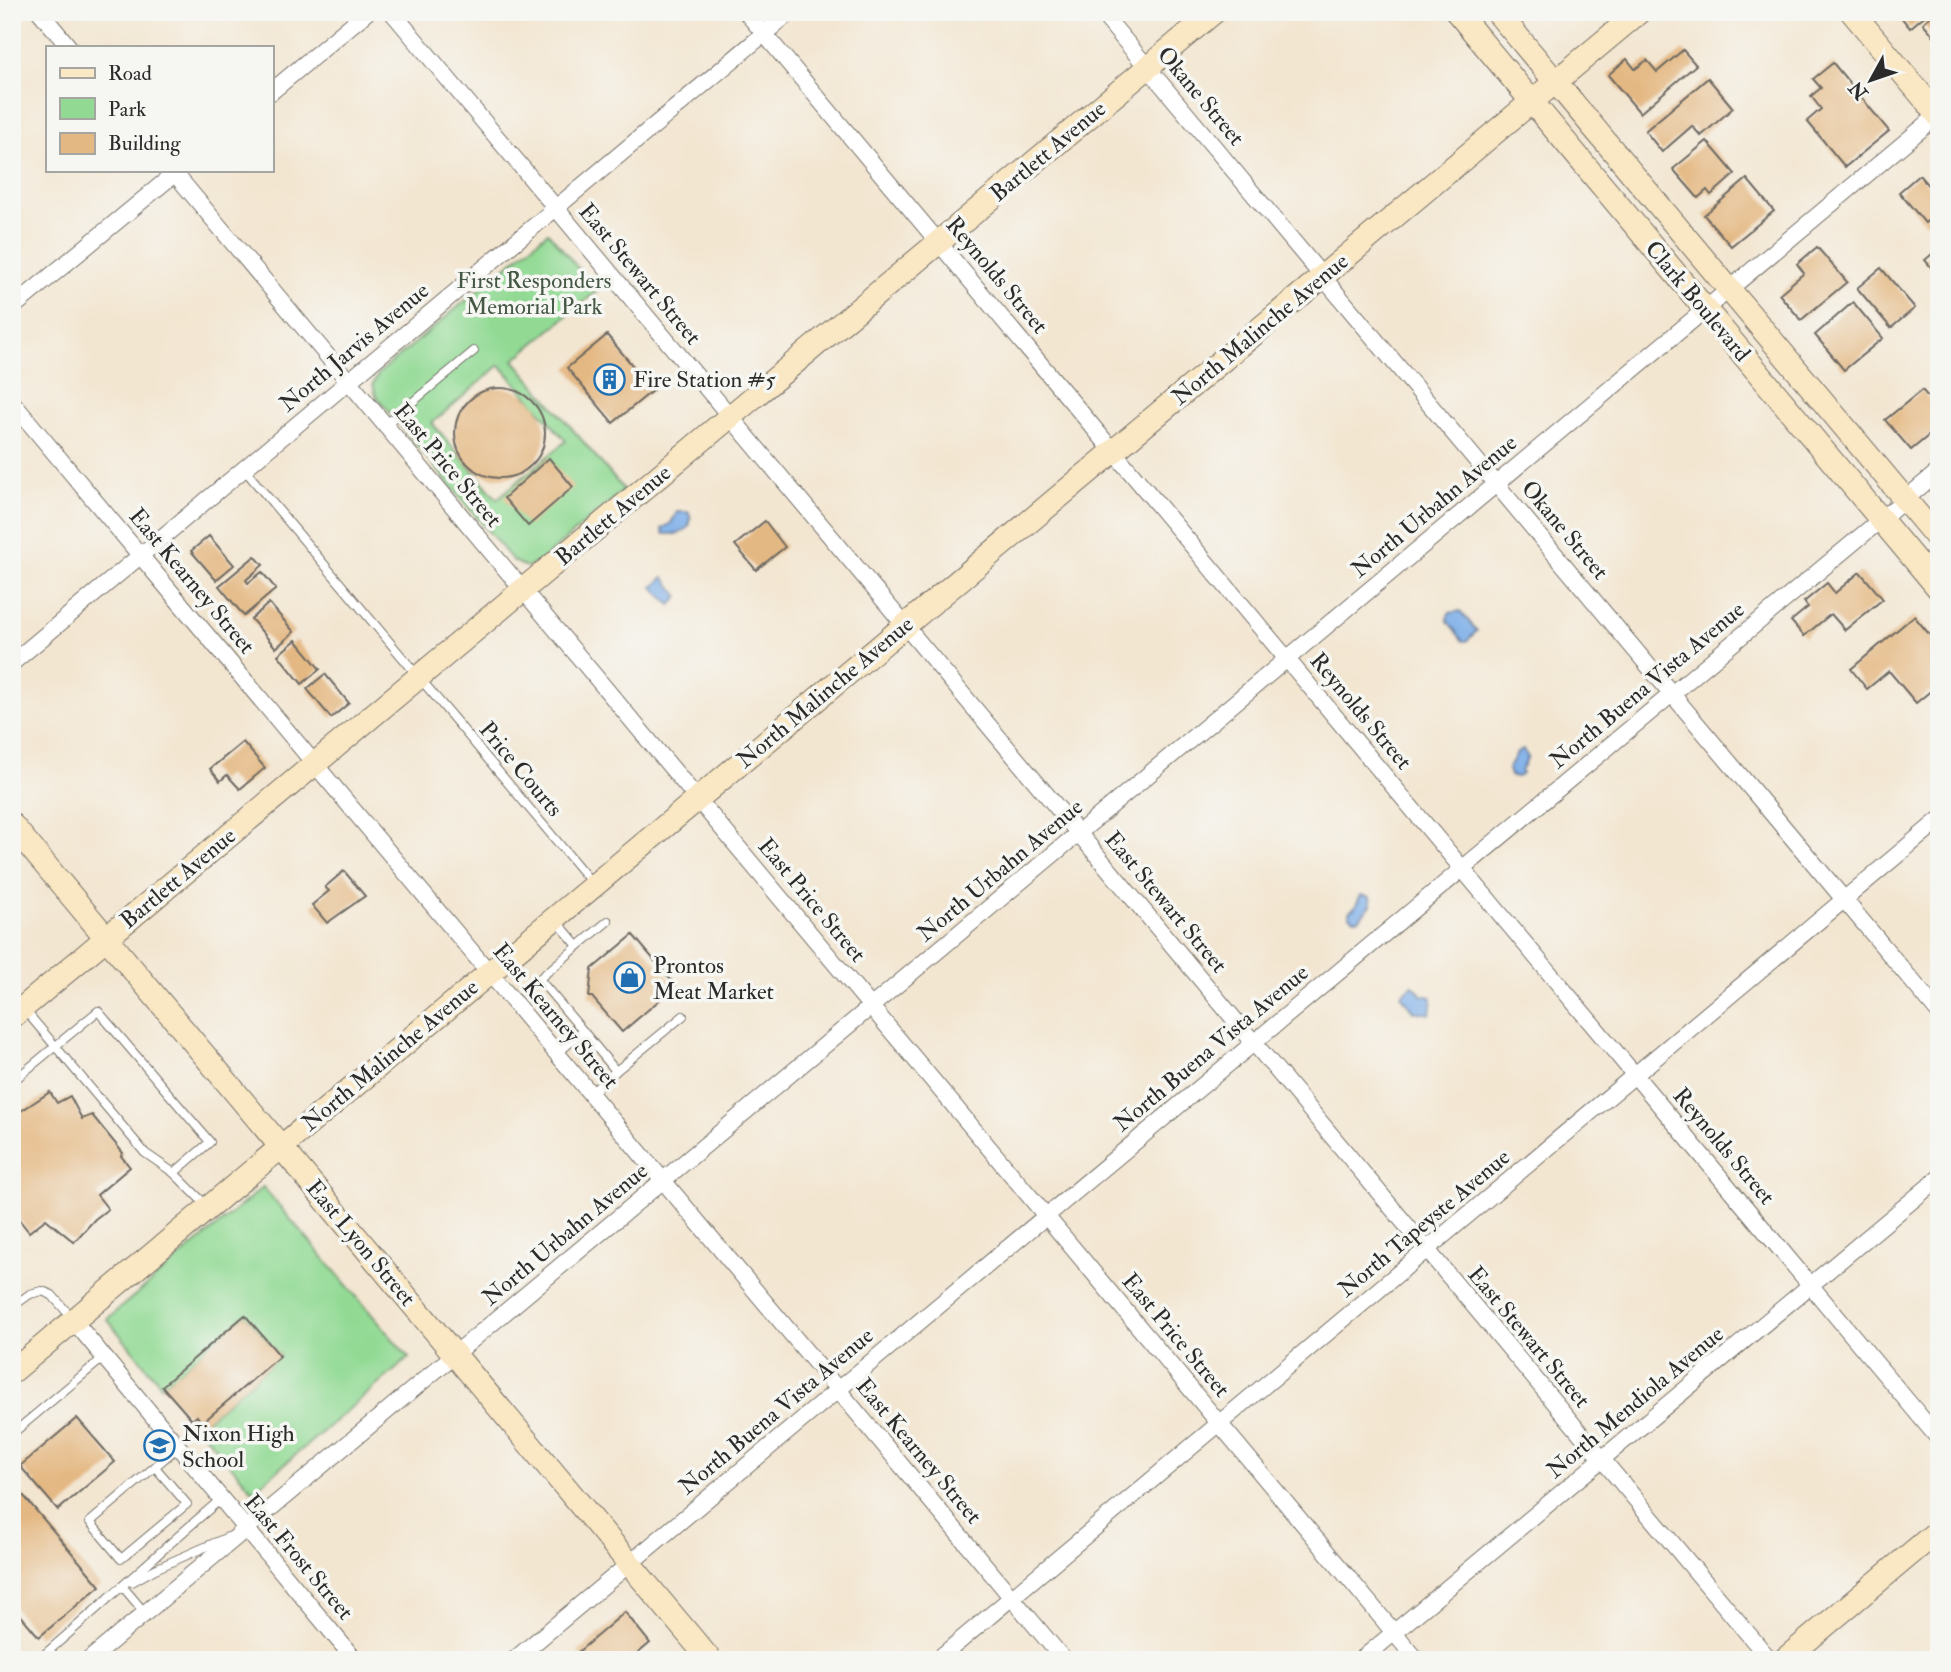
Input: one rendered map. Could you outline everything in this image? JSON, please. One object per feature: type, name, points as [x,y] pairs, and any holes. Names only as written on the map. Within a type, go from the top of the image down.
[{"type":"main road","name":"Bartlett Avenue","points":[[18,1012],[1214,12]]},
{"type":"main road","name":"Clark Boulevard","points":[[1457,12],[1939,589]]},
{"type":"main road","name":"Clark Boulevard","points":[[1497,12],[1939,540]]},
{"type":"main road","name":"North Malinche Avenue","points":[[12,1372],[1639,12]]},
{"type":"main road","points":[[1852,12],[1938,115]]},
{"type":"main road","name":"East Lyon Street","points":[[12,825],[710,1660]]},
{"type":"main road","points":[[1784,1660],[1939,1530]]},
{"type":"street","points":[[40,12],[68,46]]},
{"type":"street","points":[[273,90],[367,12]]},
{"type":"street","name":"East Stewart Street","points":[[392,12],[1770,1660]]},
{"type":"street","name":"Reynolds Street","points":[[746,12],[1939,1439]]},
{"type":"street","name":"North Jarvis Avenue","points":[[12,663],[790,12]]},
{"type":"street","name":"Okane Street","points":[[1101,12],[1939,1013]]},
{"type":"street","name":"North Urbahn Avenue","points":[[89,1660],[1938,115]]},
{"type":"street","points":[[12,309],[174,172]]},
{"type":"street","name":"East Price Street","points":[[176,172],[1417,1660]]},
{"type":"street","name":"East Kearney Street","points":[[12,402],[1064,1660]]},
{"type":"street","name":"North Buena Vista Avenue","points":[[514,1660],[1939,471]]},
{"type":"street","name":"North Tapeyste Avenue","points":[[937,1660],[1939,820]]},
{"type":"street","name":"North Mendiola Avenue","points":[[1361,1660],[1939,1178]]},
{"type":"street","name":"East Frost Street","points":[[74,1321],[355,1660]]},
{"type":"lane","points":[[385,425],[474,351]]},
{"type":"lane","name":"Price Courts","points":[[244,469],[594,885]]},
{"type":"lane","points":[[555,918],[578,946]]},
{"type":"lane","points":[[608,921],[540,979],[616,1071]]},
{"type":"lane","points":[[12,1082],[98,1011],[210,1142],[174,1173]]},
{"type":"lane","points":[[18,1012],[55,1046],[145,1153],[174,1173],[208,1208]]},
{"type":"lane","points":[[591,1093],[683,1016]]},
{"type":"lane","points":[[557,1054],[583,1031]]},
{"type":"lane","points":[[12,1307],[30,1294],[42,1290],[52,1295],[74,1321]]},
{"type":"lane","points":[[12,1434],[103,1358]]},
{"type":"lane","points":[[155,1467],[187,1504],[121,1559],[90,1522],[178,1447]]},
{"type":"lane","points":[[38,1660],[221,1499]]},
{"type":"lane","points":[[123,1587],[155,1569],[246,1529]]},
{"type":"lane","points":[[123,1587],[145,1613]]},
{"type":"green space","name":"First Responders Memorial Park","points":[[548,232],[597,291],[514,360],[624,490],[539,562],[526,567],[513,561],[376,396],[373,384],[379,373]],"holes":[[[500,365],[566,441],[497,499],[432,423]]]},
{"type":"green space","points":[[263,1187],[409,1358],[253,1491],[192,1420],[197,1416],[203,1423],[280,1356],[245,1315],[162,1386],[107,1319]]},
{"type":"water","points":[[677,512],[688,512],[691,520],[688,528],[678,534],[664,534],[662,529],[671,523]]},
{"type":"water","points":[[664,577],[679,597],[671,605],[653,587]]},
{"type":"water","points":[[1460,611],[1477,631],[1467,641],[1463,641],[1447,620],[1449,613]]},
{"type":"water","points":[[1523,750],[1528,757],[1522,774],[1518,777],[1510,776],[1508,769],[1517,753]]},
{"type":"water","points":[[1361,895],[1370,897],[1371,905],[1359,919],[1354,919],[1349,912]]},
{"type":"water","points":[[1413,985],[1422,995],[1432,997],[1430,1014],[1414,1011],[1401,995]]},
{"type":"building","points":[[1905,12],[1929,12],[1910,28],[1900,16]]},
{"type":"building","points":[[1935,12],[1939,12],[1939,42],[1923,23]]},
{"type":"building","points":[[1683,50],[1696,65],[1640,113],[1608,75],[1627,59],[1635,69],[1647,60],[1657,72]]},
{"type":"building","points":[[1833,63],[1889,131],[1845,167],[1807,121],[1821,109],[1811,96],[1821,88],[1813,79]]},
{"type":"building","points":[[1708,78],[1733,108],[1701,136],[1692,126],[1662,152],[1645,131]]},
{"type":"building","points":[[1707,141],[1735,174],[1711,195],[1707,190],[1698,198],[1673,169]]},
{"type":"building","points":[[1919,175],[1939,198],[1939,211],[1925,223],[1899,192]]},
{"type":"building","points":[[1747,179],[1774,211],[1731,246],[1704,215]]},
{"type":"building","points":[[1817,247],[1847,282],[1801,320],[1779,294],[1804,273],[1797,264]]},
{"type":"building","points":[[1939,248],[1939,269],[1935,272],[1925,260]]},
{"type":"building","points":[[1881,268],[1915,308],[1891,328],[1857,288]]},
{"type":"building","points":[[1853,302],[1883,338],[1844,370],[1815,335]]},
{"type":"building","name":"Fire Station #5","points":[[607,335],[653,390],[613,423],[567,368]]},
{"type":"building","points":[[500,388],[517,392],[532,401],[541,416],[545,433],[541,450],[532,465],[517,474],[500,478],[483,474],[468,465],[459,450],[455,433],[459,416],[468,401],[483,392]]},
{"type":"building","points":[[1922,390],[1930,399],[1939,392],[1939,427],[1911,450],[1885,420]]},
{"type":"building","points":[[549,458],[573,487],[528,526],[504,498]]},
{"type":"building","points":[[765,521],[785,547],[756,570],[735,545]]},
{"type":"building","points":[[209,536],[234,565],[216,580],[191,551]]},
{"type":"building","points":[[255,556],[263,565],[246,580],[248,583],[262,572],[276,589],[244,616],[219,586]]},
{"type":"building","points":[[1860,572],[1883,599],[1845,630],[1831,614],[1804,636],[1791,621],[1808,607],[1804,602],[1827,583],[1835,593]]},
{"type":"building","points":[[269,603],[294,632],[276,648],[251,619]]},
{"type":"building","points":[[1914,616],[1939,646],[1939,684],[1916,703],[1889,671],[1867,689],[1851,669]]},
{"type":"building","points":[[296,640],[320,669],[302,684],[278,655]]},
{"type":"building","points":[[325,674],[349,703],[331,718],[307,689]]},
{"type":"building","points":[[243,742],[265,768],[240,789],[227,775],[220,781],[210,769]]},
{"type":"building","points":[[344,871],[365,896],[327,923],[312,905],[329,891],[325,887]]},
{"type":"building","name":"Prontos Meat Market","points":[[633,935],[676,986],[622,1032],[592,997],[589,997],[592,969]]},
{"type":"building","points":[[50,1092],[57,1103],[70,1096],[82,1119],[92,1115],[123,1153],[121,1156],[130,1167],[97,1195],[108,1209],[74,1242],[46,1219],[29,1232],[17,1217],[12,1220],[12,1117]]},
{"type":"building","points":[[245,1315],[280,1356],[202,1423],[197,1416],[192,1420],[162,1386]]},
{"type":"building","points":[[77,1418],[115,1462],[58,1510],[20,1466]]},
{"type":"building","points":[[12,1482],[100,1586],[39,1637],[12,1605]]},
{"type":"building","points":[[625,1612],[650,1643],[630,1660],[585,1660],[578,1652]]},
{"type":"place","name":"Fire Station #5","points":[[610,379]]},
{"type":"place","name":"Prontos Meat Market","points":[[630,978]]},
{"type":"place","name":"Nixon High School","points":[[159,1446]]}]
